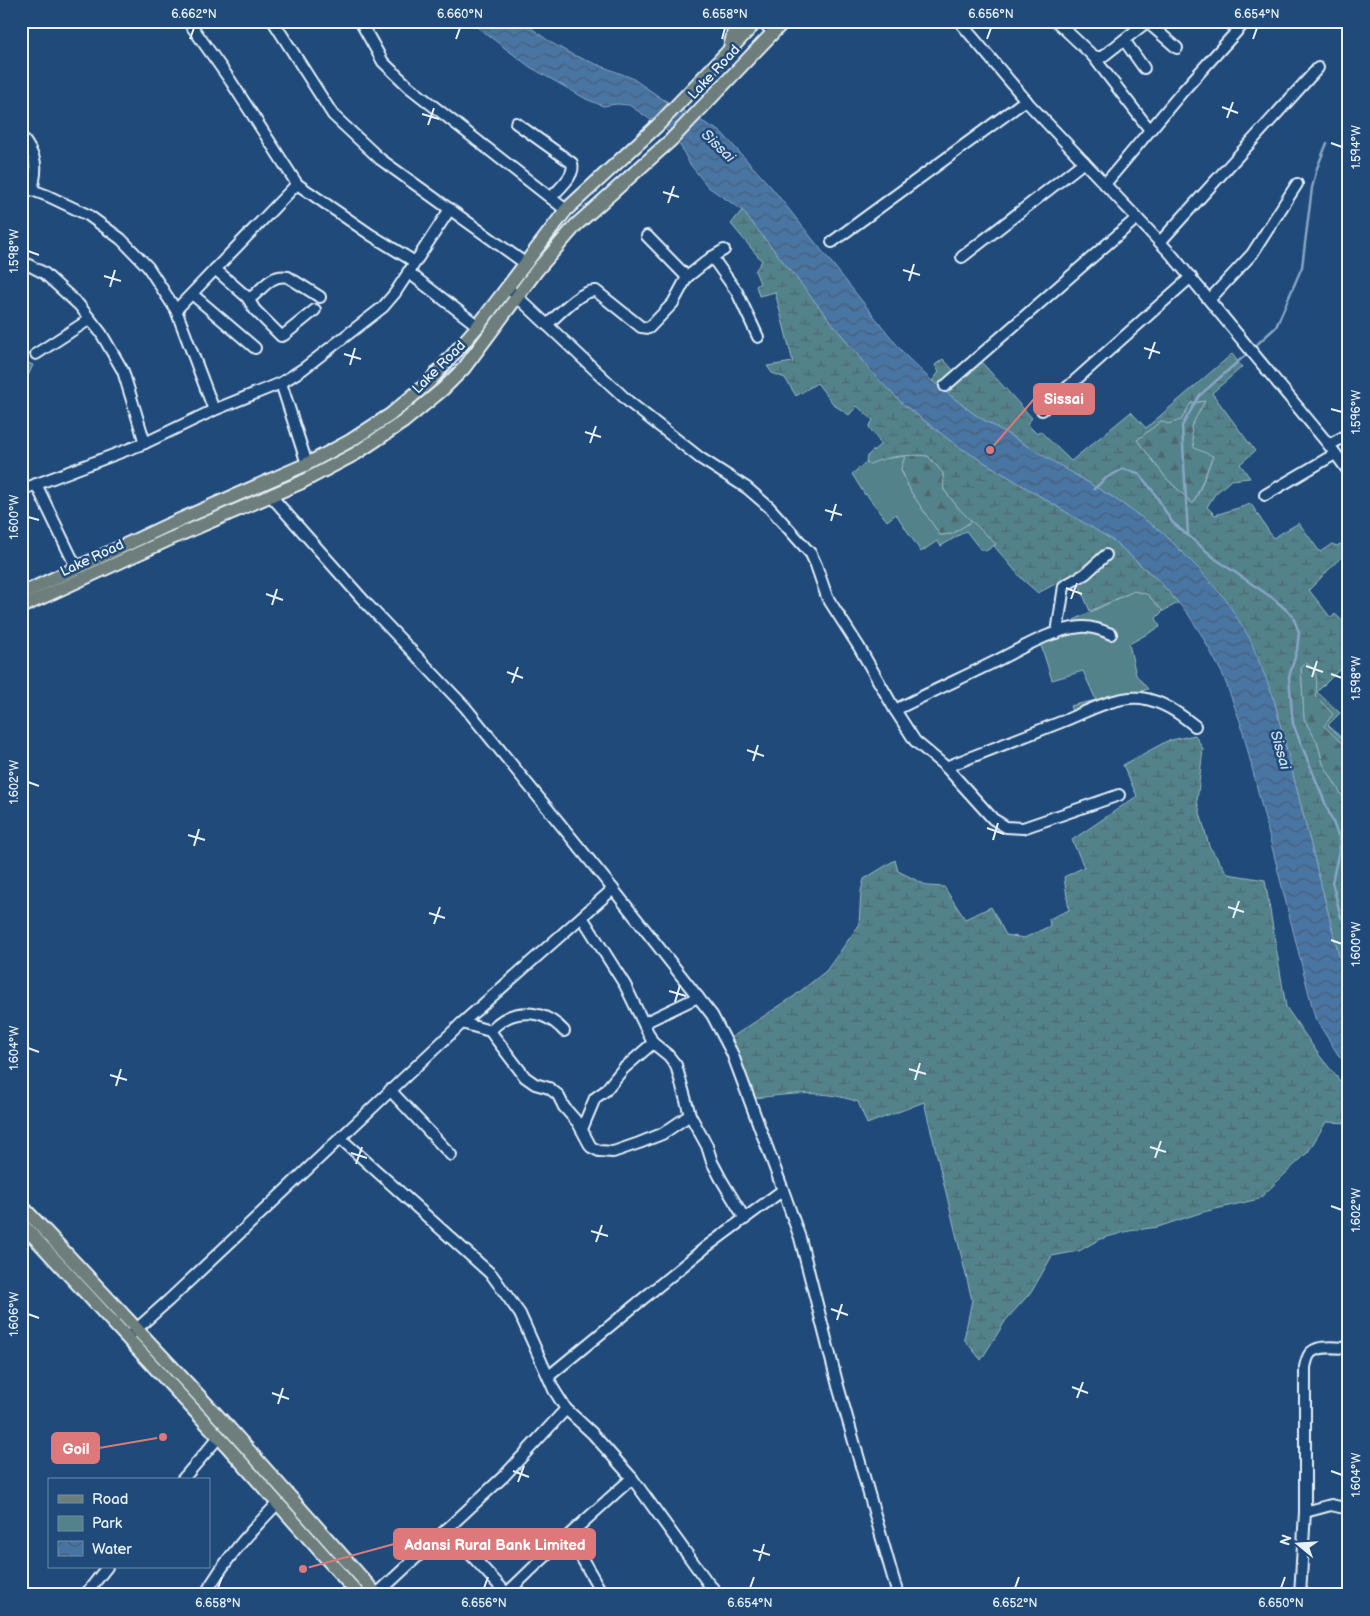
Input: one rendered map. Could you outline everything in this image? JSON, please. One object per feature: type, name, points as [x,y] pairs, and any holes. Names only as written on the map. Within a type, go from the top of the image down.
[{"type":"main road","points":[[729,50],[736,21]]},
{"type":"main road","name":"Lake Road","points":[[21,594],[168,525],[307,464],[350,441],[390,415],[429,382],[478,326],[576,225],[671,140],[784,21]]},
{"type":"main road","name":"Lake Road","points":[[21,607],[172,538],[271,496],[355,454],[403,422],[443,389],[464,368],[513,292],[526,264],[566,210],[657,126],[756,22]]},
{"type":"main road","points":[[21,1205],[277,1504],[359,1595]]},
{"type":"main road","points":[[21,1223],[229,1428],[377,1594]]},
{"type":"street","points":[[188,21],[230,80],[297,184],[371,235],[415,262]]},
{"type":"street","points":[[273,21],[333,115],[380,159],[526,264]]},
{"type":"street","points":[[360,21],[383,62],[409,87],[566,210]]},
{"type":"street","points":[[959,21],[1026,100],[1191,277],[1349,472]]},
{"type":"street","points":[[1056,21],[1092,55],[1150,130]]},
{"type":"street","points":[[1105,184],[1182,92],[1246,21]]},
{"type":"street","points":[[756,22],[769,36]]},
{"type":"street","points":[[1092,55],[1097,58],[1102,57],[1147,22],[1177,48]]},
{"type":"street","points":[[1124,40],[1144,68]]},
{"type":"street","points":[[1160,242],[1318,68]]},
{"type":"street","points":[[832,242],[1026,100]]},
{"type":"street","points":[[516,123],[572,163],[571,174],[551,198]]},
{"type":"street","points":[[21,136],[36,164],[36,172],[26,190],[88,215],[121,239],[148,267],[176,310],[214,410]]},
{"type":"street","points":[[962,257],[1084,162]]},
{"type":"street","points":[[176,310],[297,184]]},
{"type":"street","points":[[1210,299],[1252,254],[1297,184]]},
{"type":"street","points":[[21,490],[145,443],[214,410],[281,382],[303,369],[383,307],[395,293],[450,209]]},
{"type":"street","points":[[945,386],[1138,218]]},
{"type":"street","points":[[647,236],[687,277]]},
{"type":"street","points":[[547,324],[587,292],[596,291],[641,327],[649,328],[672,303],[687,277],[724,250]]},
{"type":"street","points":[[712,257],[737,292],[758,337]]},
{"type":"street","points":[[21,261],[44,273],[79,305],[113,351],[123,370],[145,443]]},
{"type":"street","points":[[215,269],[247,297],[255,310],[281,336],[284,336],[315,310]]},
{"type":"street","points":[[408,272],[478,326]]},
{"type":"street","points":[[247,297],[252,297],[277,276],[288,277],[320,297]]},
{"type":"street","points":[[1042,410],[1191,277]]},
{"type":"street","points":[[513,292],[629,402],[700,458],[747,488],[769,508],[811,554],[827,597],[915,741],[946,767],[994,819],[1006,827],[1024,828],[1119,795]]},
{"type":"street","points":[[192,294],[255,348]]},
{"type":"street","points":[[36,354],[90,319]]},
{"type":"street","points":[[281,382],[307,464]]},
{"type":"street","points":[[1266,495],[1332,450],[1349,434]]},
{"type":"street","points":[[36,484],[77,569]]},
{"type":"street","points":[[271,496],[364,602],[466,707],[712,1015],[732,1054],[800,1238],[838,1386],[898,1595]]},
{"type":"street","points":[[1057,633],[1064,586],[1085,574],[1106,555]]},
{"type":"street","points":[[895,710],[1012,652],[1057,633],[1082,627],[1094,628],[1111,634]]},
{"type":"street","points":[[946,767],[1099,707],[1130,698],[1152,700],[1168,707],[1195,726]]},
{"type":"street","points":[[132,1333],[462,1023],[613,889]]},
{"type":"street","points":[[582,917],[609,957],[654,1043],[676,1065],[690,1115],[707,1146],[712,1162],[721,1179],[745,1218]]},
{"type":"street","points":[[644,1023],[698,997]]},
{"type":"street","points":[[490,1031],[504,1019],[515,1015],[532,1013],[555,1022],[564,1031]]},
{"type":"street","points":[[462,1023],[490,1031],[525,1077],[535,1084],[550,1088],[558,1095],[564,1107],[582,1129],[591,1147],[599,1151],[613,1152],[662,1134],[690,1115]]},
{"type":"street","points":[[582,1129],[595,1098],[605,1090],[623,1069],[654,1043]]},
{"type":"street","points":[[390,1090],[451,1155]]},
{"type":"street","points":[[340,1138],[492,1275],[520,1314],[554,1390],[566,1409],[592,1433],[632,1478],[708,1583],[719,1595]]},
{"type":"street","points":[[549,1376],[706,1247],[783,1190]]},
{"type":"street","points":[[1300,1595],[1305,1512],[1305,1367],[1308,1355],[1313,1350],[1321,1348],[1349,1348]]},
{"type":"street","points":[[377,1594],[504,1476],[566,1409]]},
{"type":"street","points":[[184,1478],[219,1437]]},
{"type":"street","points":[[446,1530],[508,1594],[632,1478]]},
{"type":"street","points":[[205,1595],[229,1557],[277,1504]]},
{"type":"street","points":[[1305,1512],[1331,1505],[1349,1509]]},
{"type":"street","points":[[569,1536],[603,1595]]},
{"type":"street","points":[[85,1595],[106,1568]]},
{"type":"green space","points":[[742,210],[872,373],[904,405],[956,445],[1114,541],[1160,582],[1178,603],[1163,611],[1147,594],[1134,591],[1090,611],[1079,585],[1057,583],[1038,593],[1023,580],[994,546],[996,544],[961,511],[944,490],[943,473],[928,456],[898,456],[870,464],[866,462],[867,456],[881,444],[869,427],[873,420],[857,406],[849,415],[834,405],[817,383],[796,396],[785,378],[772,373],[767,366],[793,362],[775,292],[759,296],[756,286],[760,283],[755,271],[762,261],[731,224]]},
{"type":"green space","points":[[1232,354],[1242,367],[1212,393],[1255,451],[1240,464],[1250,478],[1231,480],[1215,494],[1207,507],[1215,515],[1251,504],[1273,538],[1299,523],[1320,552],[1332,544],[1337,546],[1349,539],[1349,549],[1309,590],[1331,618],[1335,614],[1349,627],[1346,649],[1349,654],[1349,660],[1317,692],[1340,713],[1328,725],[1349,745],[1347,748],[1324,726],[1333,714],[1315,696],[1317,682],[1313,669],[1306,663],[1301,668],[1304,719],[1317,742],[1323,764],[1343,797],[1345,813],[1349,819],[1349,995],[1273,696],[1162,532],[1114,498],[974,414],[932,381],[939,372],[935,365],[943,359],[955,372],[975,355],[1032,418],[1027,424],[1036,433],[1040,431],[1071,461],[1131,412],[1146,428]],"holes":[[[1205,401],[1191,427],[1194,448],[1213,456],[1193,504],[1166,478],[1137,440],[1161,421],[1168,424],[1181,420],[1191,403]]]},
{"type":"green space","points":[[21,360],[33,365],[21,391]]},
{"type":"green space","points":[[1205,401],[1191,427],[1213,456],[1193,504],[1166,478],[1137,440],[1161,421],[1181,420],[1191,403]]},
{"type":"green space","points":[[913,454],[928,456],[943,473],[944,490],[972,521],[952,534],[940,535],[911,492],[901,469],[905,456]]},
{"type":"green space","points":[[905,456],[901,470],[911,492],[940,535],[952,534],[972,521],[996,544],[986,551],[980,549],[966,531],[941,546],[937,541],[921,552],[896,514],[887,521],[865,495],[852,474],[866,462],[870,464],[883,458]]},
{"type":"green space","points":[[1134,591],[1147,594],[1163,611],[1156,618],[1160,627],[1129,644],[1136,675],[1148,689],[1072,711],[1070,706],[1096,700],[1083,671],[1052,680],[1040,642],[1060,635],[1078,632],[1074,620]]},
{"type":"green space","points":[[1306,662],[1315,673],[1317,682],[1316,696],[1334,714],[1325,726],[1347,748],[1349,747],[1349,819],[1345,813],[1343,797],[1323,764],[1317,742],[1304,719],[1301,667]]},
{"type":"green space","points":[[1195,735],[1203,749],[1197,801],[1209,846],[1228,874],[1265,880],[1286,1007],[1319,1055],[1349,1092],[1349,1123],[1326,1122],[1308,1152],[1259,1199],[1203,1212],[1158,1227],[1129,1231],[1100,1239],[1079,1251],[1052,1256],[1032,1291],[1006,1320],[981,1360],[964,1339],[972,1300],[924,1102],[867,1124],[858,1102],[845,1098],[832,1095],[807,1094],[755,1098],[732,1037],[793,997],[826,971],[859,925],[861,891],[864,879],[895,860],[898,871],[928,886],[944,887],[965,919],[991,907],[1006,935],[1024,938],[1050,926],[1049,919],[1069,910],[1064,877],[1084,867],[1072,840],[1137,796],[1123,765],[1167,741]]},
{"type":"water","points":[[469,21],[522,21],[550,42],[573,55],[632,78],[661,98],[721,132],[772,188],[905,355],[932,381],[974,414],[1114,498],[1162,532],[1198,568],[1226,600],[1250,639],[1273,696],[1349,995],[1349,1068],[1339,1056],[1315,1018],[1241,724],[1223,675],[1188,614],[1160,582],[1114,541],[956,445],[904,405],[872,373],[742,210],[708,187],[689,163],[681,147],[667,131],[629,105],[603,106],[586,99],[530,67]]},
{"type":"waterway","points":[[1253,348],[1276,327],[1302,267],[1312,188],[1317,168],[1327,143]]},
{"type":"waterway","points":[[1188,536],[1182,426],[1199,396],[1249,352]]},
{"type":"waterway","points":[[1094,489],[1106,478],[1123,469],[1138,473],[1153,491],[1172,522],[1217,560],[1274,599],[1292,615],[1299,632],[1297,650],[1289,677],[1293,724],[1341,842],[1332,882],[1341,917],[1349,924]]},
{"type":"place","name":"Sissai","points":[[990,450]]},
{"type":"place","name":"Goil","points":[[163,1437]]},
{"type":"place","name":"Adansi Rural Bank Limited","points":[[303,1569]]}]
